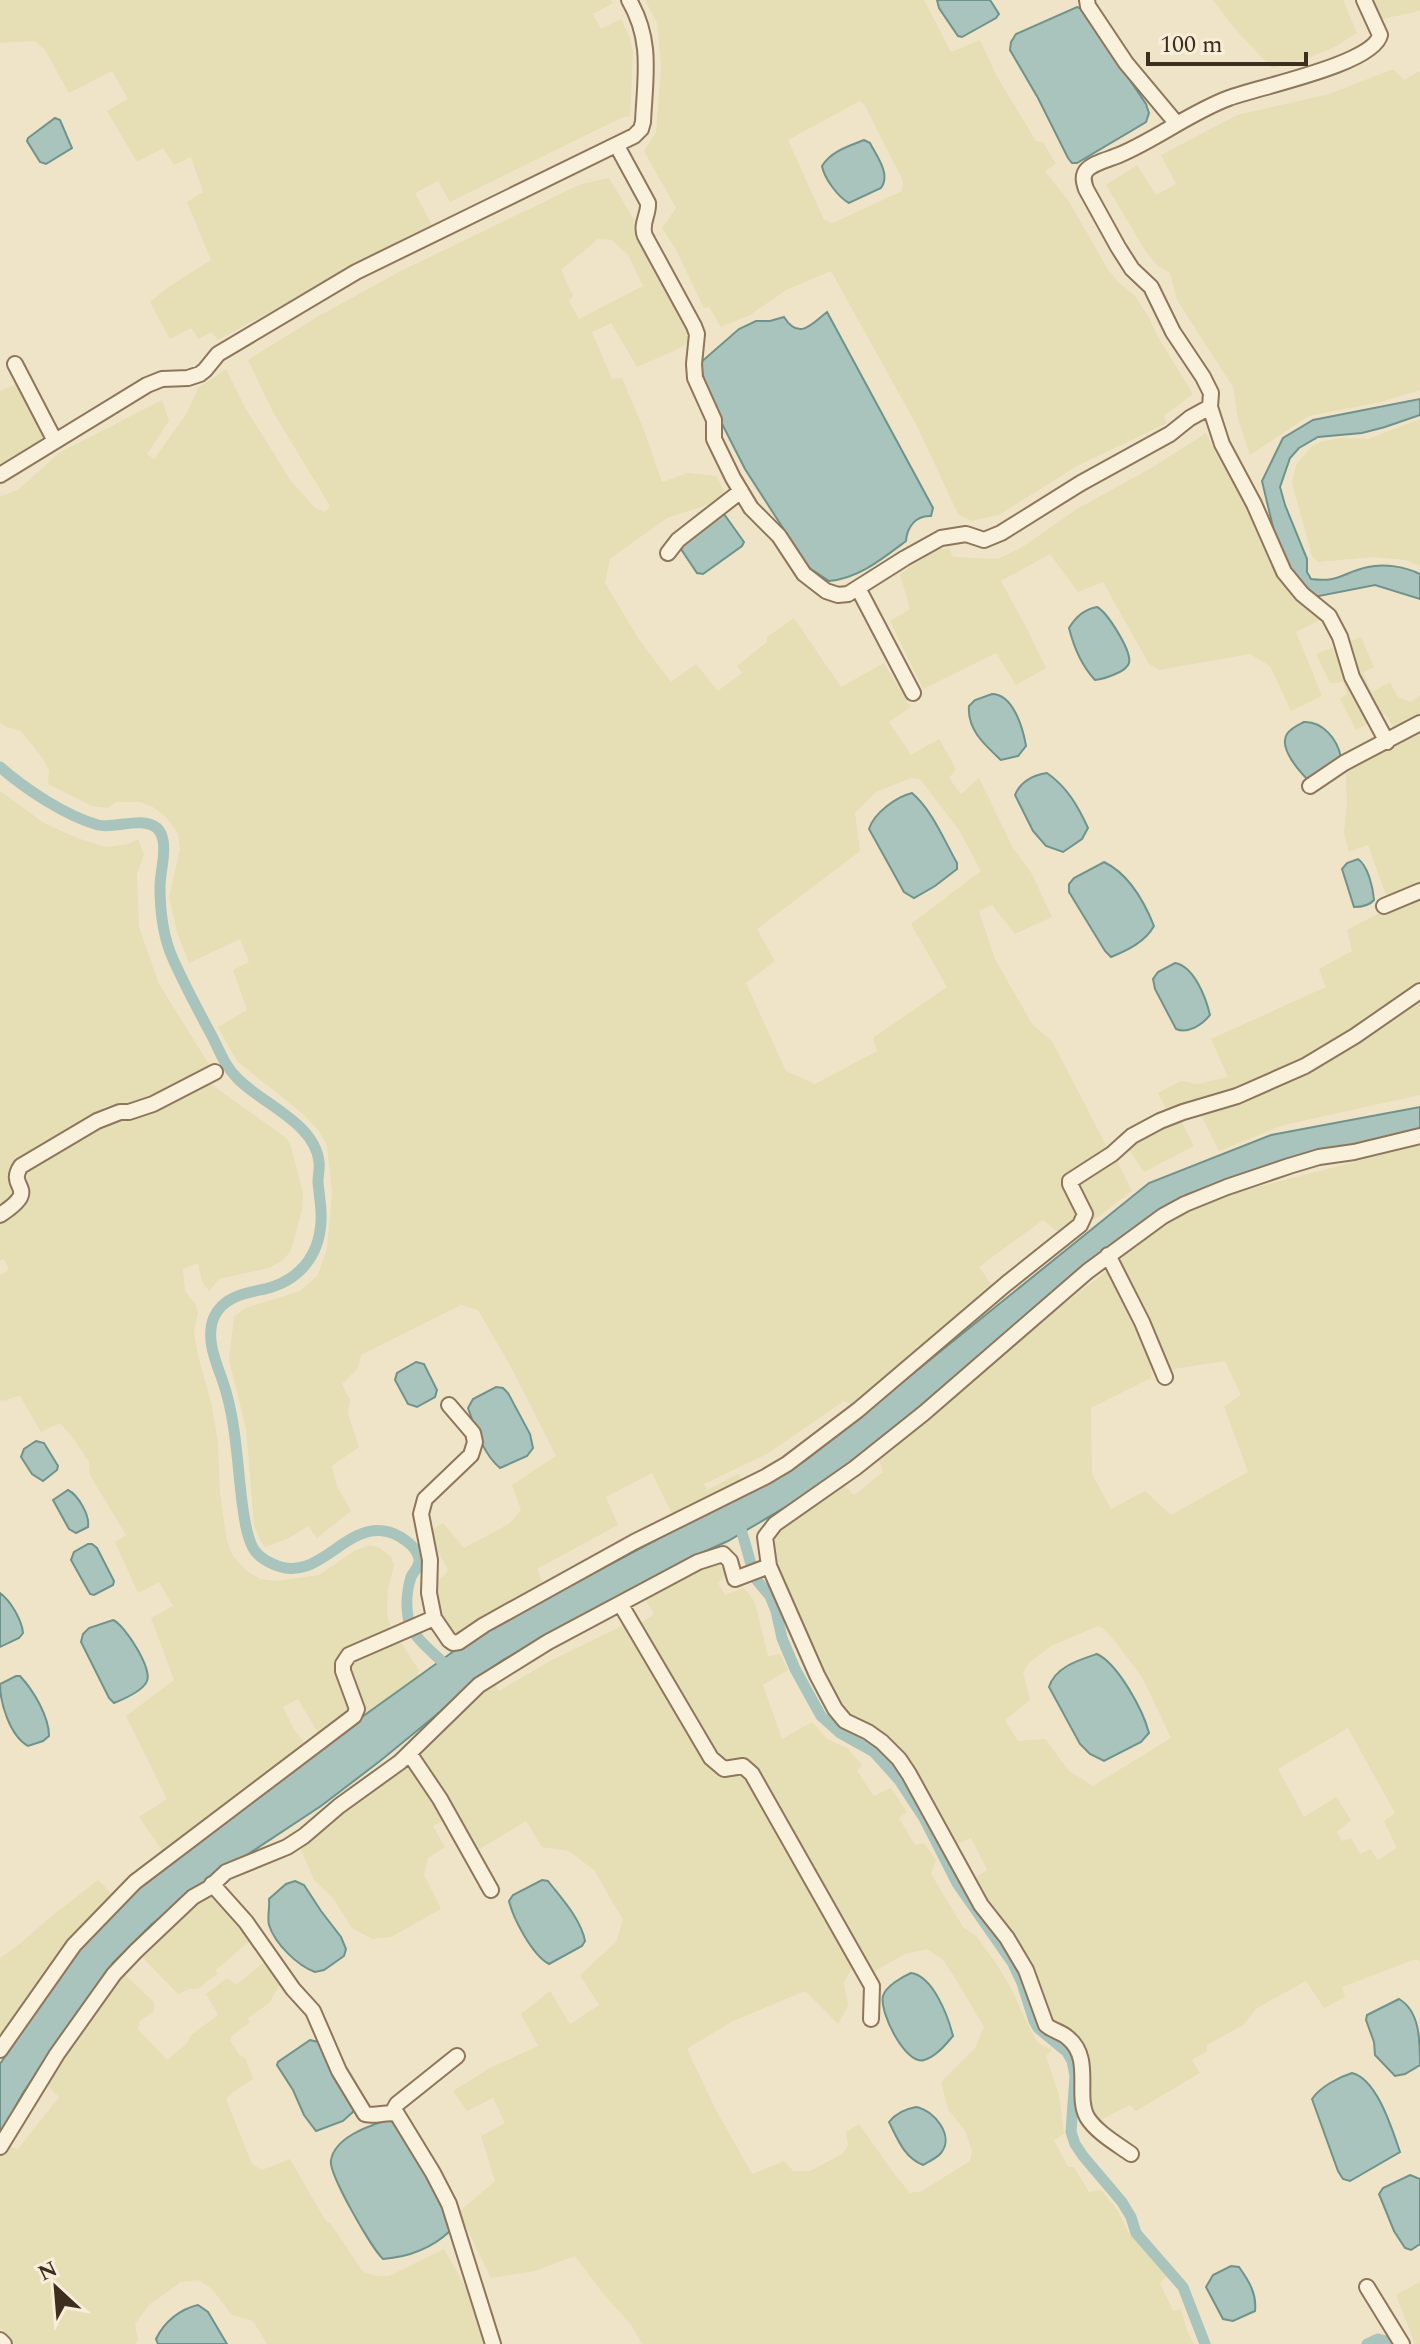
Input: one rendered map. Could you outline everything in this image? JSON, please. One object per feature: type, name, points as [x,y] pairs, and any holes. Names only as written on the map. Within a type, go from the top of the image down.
[{"type":"street","points":[[0,475],[147,385],[162,379],[188,378],[200,374],[225,349],[356,272],[638,133],[643,122],[646,51],[644,34],[629,0]]},
{"type":"street","points":[[1087,0],[1126,63],[1177,124]]},
{"type":"street","points":[[1364,0],[1380,35],[1377,43],[1370,48],[1336,66],[1222,100],[1087,170],[1084,182],[1118,247],[1132,269],[1151,287],[1173,332],[1203,377],[1211,393],[1210,407],[1222,444],[1254,504],[1284,572],[1302,594],[1329,616],[1340,637],[1352,677],[1387,742]]},
{"type":"street","points":[[617,146],[648,203],[643,232],[697,334],[695,378],[714,420],[714,439],[751,508],[779,536],[815,585],[838,595],[848,594],[941,538],[966,534],[984,540],[1001,533],[1081,483],[1170,434],[1210,407]]},
{"type":"street","points":[[15,364],[55,441]]},
{"type":"street","points":[[668,553],[678,540],[741,491]]},
{"type":"street","points":[[858,588],[913,693]]},
{"type":"street","points":[[1310,786],[1344,763],[1420,723]]},
{"type":"street","points":[[1384,906],[1420,891]]},
{"type":"street","points":[[449,1405],[473,1433],[475,1442],[471,1455],[425,1499],[421,1514],[430,1560],[430,1619],[453,1643],[634,1542],[765,1477],[813,1444],[902,1375],[1006,1284],[1080,1225],[1085,1214],[1070,1181],[1112,1154],[1132,1136],[1160,1121],[1237,1096],[1305,1066],[1420,991]]},
{"type":"street","points":[[0,1215],[19,1202],[22,1196],[16,1178],[21,1166],[97,1121],[153,1104],[215,1072]]},
{"type":"street","points":[[1131,2154],[1090,2122],[1083,2100],[1084,2080],[1077,2052],[1067,2037],[1046,2025],[1026,1970],[1007,1938],[981,1905],[909,1774],[882,1742],[845,1721],[835,1709],[766,1567],[765,1537],[775,1524],[900,1433],[1108,1255],[1163,1216],[1227,1187],[1319,1157],[1420,1136]]},
{"type":"street","points":[[1108,1255],[1142,1322],[1165,1377]]},
{"type":"street","points":[[0,2147],[57,2054],[114,1974],[193,1897],[226,1872],[287,1847],[304,1836],[409,1753],[479,1685],[548,1642],[698,1562],[723,1554],[735,1579],[766,1567]]},
{"type":"street","points":[[621,1605],[711,1758],[724,1769],[743,1766],[752,1774],[872,1986],[871,2019]]},
{"type":"street","points":[[0,2050],[74,1945],[135,1882],[350,1721],[357,1709],[343,1671],[345,1659],[430,1619]]},
{"type":"street","points":[[409,1753],[440,1799],[491,1890]]},
{"type":"street","points":[[212,1884],[246,1922],[293,1989],[313,2011],[339,2071],[365,2114],[397,2114],[449,2204],[493,2344]]},
{"type":"street","points":[[392,2113],[397,2104],[457,2056]]},
{"type":"street","points":[[1367,2287],[1402,2344]]},
{"type":"street","points":[[0,2340],[4,2344]]},
{"type":"shaded area","points":[[0,0],[611,0],[613,3],[593,14],[601,29],[621,19],[630,38],[633,52],[630,116],[450,202],[438,181],[415,193],[432,225],[218,340],[211,332],[199,339],[191,328],[170,339],[150,302],[211,260],[187,202],[203,192],[191,157],[174,165],[163,148],[137,162],[107,111],[128,99],[112,71],[69,93],[45,50],[35,41],[0,43]]},
{"type":"shaded area","points":[[645,0],[924,0],[951,52],[980,40],[996,75],[1036,141],[1043,142],[1056,164],[1045,171],[1070,203],[1107,268],[1135,296],[1193,394],[1164,416],[1167,423],[1077,466],[999,515],[971,521],[958,514],[917,426],[831,271],[786,290],[750,315],[721,327],[709,307],[704,308],[662,228],[676,208],[644,151],[656,132],[661,66],[657,23]],"holes":[[[860,101],[903,181],[902,191],[833,223],[824,220],[788,140]]]},
{"type":"shaded area","points":[[1213,0],[1343,0],[1357,33],[1333,48],[1272,68]]},
{"type":"shaded area","points":[[1372,0],[1420,0],[1420,11],[1382,19]]},
{"type":"shaded area","points":[[1391,70],[1404,80],[1420,71],[1420,390],[1381,402],[1309,416],[1250,455],[1238,419],[1233,387],[1177,300],[1170,273],[1158,266],[1146,252],[1106,185],[1137,165],[1156,195],[1176,184],[1161,155],[1237,115],[1329,94]]},
{"type":"shaded area","points":[[609,178],[634,220],[633,230],[693,335],[691,341],[676,350],[637,367],[611,323],[592,332],[612,379],[622,378],[662,482],[688,473],[716,476],[725,493],[707,505],[667,518],[610,559],[605,583],[640,641],[671,682],[696,664],[718,691],[742,673],[737,666],[767,642],[767,637],[794,618],[841,687],[884,663],[911,707],[889,722],[911,755],[939,739],[956,769],[949,778],[961,794],[979,778],[1013,848],[1032,874],[1052,917],[1015,934],[992,905],[979,911],[995,959],[1032,1024],[1052,1041],[1109,1151],[1072,1173],[1079,1220],[1058,1232],[1043,1220],[979,1267],[994,1288],[853,1405],[844,1401],[767,1454],[704,1484],[707,1490],[738,1474],[744,1483],[673,1516],[652,1473],[606,1497],[618,1525],[537,1569],[544,1586],[460,1634],[452,1634],[423,1591],[448,1570],[427,1532],[443,1523],[464,1548],[509,1524],[521,1510],[512,1485],[556,1456],[478,1310],[461,1305],[361,1355],[358,1368],[342,1384],[350,1400],[348,1414],[359,1447],[332,1466],[337,1486],[351,1511],[317,1538],[308,1526],[289,1538],[265,1547],[261,1542],[254,1525],[246,1429],[229,1360],[234,1317],[245,1308],[300,1291],[318,1275],[327,1248],[332,1193],[327,1146],[319,1131],[303,1114],[237,1061],[218,1027],[247,1010],[233,970],[249,962],[240,939],[189,963],[177,932],[169,897],[180,849],[178,833],[165,816],[140,802],[116,802],[108,808],[92,806],[48,784],[49,771],[44,760],[21,731],[0,722],[0,497],[18,490],[59,453],[162,400],[169,421],[147,454],[154,459],[187,413],[198,388],[226,369],[246,409],[291,481],[315,508],[325,512],[330,506],[273,412],[248,360],[317,317],[399,272],[581,184]],"holes":[[[598,239],[612,240],[628,255],[643,286],[579,319],[569,301],[573,296],[561,270]],[[911,778],[920,779],[959,830],[981,871],[911,924],[947,987],[873,1038],[877,1051],[815,1084],[786,1071],[746,983],[775,961],[757,929],[860,851],[855,813],[876,792]]]},
{"type":"shaded area","points":[[20,383],[47,440],[0,470],[0,391]]},
{"type":"shaded area","points":[[1420,419],[1420,566],[1406,560],[1373,557],[1318,562],[1312,556],[1292,483],[1296,465],[1312,446],[1323,441],[1368,439]]},
{"type":"shaded area","points":[[1206,433],[1238,489],[1276,574],[1289,592],[1312,607],[1320,620],[1296,632],[1322,696],[1291,711],[1270,666],[1250,654],[1159,670],[1149,664],[1103,582],[1078,592],[1050,554],[1001,581],[1046,668],[1016,685],[996,653],[923,689],[890,621],[910,609],[900,574],[934,551],[949,548],[953,557],[998,559],[1021,548],[1077,509]]},
{"type":"shaded area","points":[[1361,637],[1374,667],[1363,673],[1372,692],[1390,682],[1398,697],[1410,702],[1420,695],[1420,720],[1397,733],[1385,714],[1356,730],[1340,699],[1347,694],[1343,682],[1330,683],[1316,654]]},
{"type":"shaded area","points":[[1420,726],[1420,889],[1388,901],[1368,845],[1349,852],[1344,833],[1347,803],[1345,766]]},
{"type":"shaded area","points":[[0,791],[44,823],[77,838],[106,847],[128,844],[138,839],[144,855],[137,874],[139,927],[159,984],[212,1069],[138,1102],[107,1106],[13,1162],[8,1170],[18,1193],[0,1210]]},
{"type":"shaded area","points":[[1420,894],[1420,986],[1340,1040],[1274,1076],[1168,1113],[1158,1093],[1181,1081],[1197,1084],[1228,1077],[1211,1039],[1326,987],[1319,969],[1352,951],[1347,930]]},
{"type":"shaded area","points":[[1420,998],[1420,1095],[1284,1125],[1219,1151],[1199,1111],[1227,1103]]},
{"type":"shaded area","points":[[208,1082],[285,1137],[290,1143],[303,1193],[294,1240],[290,1252],[282,1261],[269,1268],[219,1279],[209,1291],[202,1282],[198,1263],[183,1269],[185,1291],[198,1312],[194,1332],[218,1444],[220,1493],[227,1541],[233,1556],[248,1572],[260,1579],[277,1581],[319,1575],[354,1551],[370,1545],[380,1548],[391,1557],[394,1565],[388,1589],[387,1615],[392,1631],[338,1655],[334,1664],[352,1709],[320,1737],[298,1699],[283,1707],[307,1746],[164,1853],[139,1817],[167,1799],[126,1716],[174,1680],[151,1618],[173,1606],[159,1582],[138,1593],[115,1542],[126,1535],[90,1475],[89,1462],[72,1437],[60,1423],[41,1432],[20,1396],[0,1399],[0,1275],[9,1270],[4,1259],[0,1261],[0,1224],[30,1197],[21,1177],[22,1172],[96,1129]]},
{"type":"shaded area","points":[[1170,1120],[1181,1121],[1194,1146],[1144,1172],[1129,1150],[1134,1141]]},
{"type":"shaded area","points":[[1420,1145],[1420,1962],[1416,1959],[1342,1987],[1345,1997],[1324,2008],[1306,1981],[1257,2008],[1243,2025],[1207,2045],[1207,2051],[1192,2060],[1200,2073],[1136,2111],[1130,2105],[1097,2122],[1089,2116],[1084,2067],[1051,2027],[970,1881],[987,1870],[971,1838],[953,1846],[912,1773],[840,1711],[775,1568],[770,1545],[772,1536],[781,1527],[844,1485],[854,1495],[883,1472],[879,1460],[1045,1319],[1109,1269],[1152,1359],[1151,1378],[1091,1408],[1092,1474],[1111,1509],[1145,1491],[1171,1515],[1248,1472],[1224,1407],[1241,1395],[1225,1361],[1167,1370],[1114,1257],[1161,1224],[1215,1198]],"holes":[[[1098,1626],[1113,1639],[1142,1677],[1171,1738],[1093,1786],[1069,1771],[1045,1739],[1018,1741],[1005,1720],[1030,1700],[1023,1672],[1030,1662],[1051,1646]],[[1348,1728],[1395,1813],[1384,1821],[1397,1848],[1378,1860],[1370,1849],[1360,1854],[1351,1838],[1342,1841],[1337,1832],[1351,1820],[1336,1797],[1304,1817],[1278,1769]]]},
{"type":"shaded area","points":[[1115,1157],[1132,1191],[1094,1220],[1074,1183]]},
{"type":"shaded area","points":[[716,1561],[727,1574],[718,1583],[725,1595],[743,1588],[747,1591],[755,1603],[768,1656],[780,1654],[788,1670],[763,1685],[782,1739],[812,1722],[827,1739],[847,1748],[862,1765],[857,1771],[874,1796],[891,1788],[907,1812],[899,1818],[915,1845],[924,1843],[936,1860],[931,1874],[963,1927],[976,1936],[996,1963],[1038,2043],[1052,2050],[1046,2056],[1059,2095],[1064,2134],[1054,2140],[1068,2167],[1074,2167],[1089,2192],[1101,2190],[1118,2211],[1128,2232],[1167,2276],[1160,2283],[1173,2311],[1181,2309],[1194,2344],[642,2344],[632,2326],[575,2256],[535,2271],[491,2278],[459,2212],[495,2181],[481,2136],[505,2123],[493,2098],[467,2111],[453,2091],[490,2068],[538,2046],[521,2014],[550,1991],[570,2024],[599,2005],[580,1975],[616,1942],[623,1920],[594,1870],[569,1851],[542,1847],[526,1821],[478,1850],[444,1793],[416,1756],[492,1681],[499,1691],[550,1661],[628,1623],[706,1757],[722,1776],[741,1769],[750,1777],[855,1964],[844,1982],[848,2006],[838,2024],[805,1991],[731,2022],[687,2049],[716,2110],[752,2174],[784,2161],[793,2171],[810,2171],[842,2154],[848,2146],[846,2132],[859,2124],[910,2193],[922,2191],[970,2161],[972,2151],[965,2131],[948,2109],[941,2082],[975,2048],[984,2027],[954,1976],[942,1959],[927,1949],[905,1954],[871,1973],[751,1765],[743,1760],[724,1766],[716,1759],[637,1626],[654,1614],[644,1597]]},
{"type":"shaded area","points":[[397,1637],[419,1670],[416,1682],[369,1719],[351,1682],[348,1663]]},
{"type":"shaded area","points":[[409,1761],[447,1818],[433,1826],[445,1847],[428,1858],[424,1875],[441,1909],[391,1937],[372,1939],[352,1928],[333,1898],[314,1880],[299,1845]]},
{"type":"shaded area","points":[[98,1880],[115,1897],[0,2040],[0,1958]]},
{"type":"shaded area","points":[[214,1890],[253,1938],[198,1989],[178,1994],[140,1955],[182,1912]]},
{"type":"shaded area","points":[[266,1961],[281,1983],[269,2003],[248,2018],[249,2023],[232,2036],[230,2041],[246,2059],[253,2079],[226,2099],[252,2164],[262,2170],[290,2159],[325,2220],[331,2224],[363,2272],[389,2276],[444,2249],[465,2286],[484,2344],[267,2344],[253,2321],[232,2315],[212,2289],[199,2280],[181,2282],[150,2304],[135,2324],[136,2344],[15,2344],[0,2327],[0,2155],[6,2145],[18,2149],[59,2097],[45,2083],[122,1972],[154,2002],[154,2011],[140,2021],[138,2029],[167,2060],[187,2043],[191,2035],[218,2015],[206,1994],[227,1978],[236,1985]]},
{"type":"shaded area","points":[[1420,2282],[1420,2344],[1415,2344],[1396,2295]]},
{"type":"water","points":[[937,0],[990,0],[999,14],[962,37],[958,36],[939,8]]},
{"type":"water","points":[[1077,7],[1082,9],[1149,113],[1146,122],[1077,163],[1072,163],[1010,50],[1016,34]]},
{"type":"water","points":[[55,118],[60,120],[72,148],[46,164],[40,162],[27,141]]},
{"type":"water","points":[[864,140],[870,143],[882,166],[884,183],[881,188],[849,203],[832,187],[822,166],[835,153]]},
{"type":"water","points":[[827,312],[933,508],[931,516],[913,523],[906,541],[870,567],[829,581],[808,567],[745,469],[715,410],[700,363],[739,329],[756,321],[784,317],[800,329],[811,325]]},
{"type":"water","points":[[1420,399],[1420,415],[1362,433],[1318,437],[1299,448],[1290,458],[1280,487],[1307,559],[1307,572],[1311,579],[1335,578],[1374,566],[1395,566],[1420,574],[1420,599],[1375,585],[1309,598],[1278,548],[1262,481],[1283,438],[1313,420]]},
{"type":"water","points":[[724,514],[744,542],[703,574],[697,573],[681,549],[683,543]]},
{"type":"water","points":[[1097,607],[1118,632],[1127,650],[1129,663],[1109,677],[1095,680],[1079,656],[1069,628],[1081,614]]},
{"type":"water","points":[[992,694],[1006,700],[1019,722],[1026,746],[1018,756],[1001,760],[974,730],[969,706],[975,700]]},
{"type":"water","points":[[1304,722],[1323,728],[1337,745],[1341,758],[1309,781],[1291,759],[1285,746],[1289,732]]},
{"type":"water","points":[[1047,773],[1071,798],[1088,828],[1082,839],[1063,852],[1046,846],[1033,831],[1015,795],[1028,780]]},
{"type":"water","points":[[912,793],[932,817],[957,863],[957,869],[914,898],[904,892],[869,829],[886,806]]},
{"type":"water","points":[[1358,859],[1367,872],[1374,900],[1365,906],[1354,907],[1342,869],[1347,863]]},
{"type":"water","points":[[1104,862],[1135,889],[1154,926],[1141,941],[1111,957],[1069,892],[1069,884],[1074,878]]},
{"type":"water","points":[[1175,963],[1182,965],[1193,976],[1210,1015],[1199,1025],[1185,1030],[1176,1029],[1153,979],[1158,972]]},
{"type":"water","points":[[1420,1107],[1420,1134],[1263,1167],[1186,1195],[1093,1259],[915,1416],[835,1478],[728,1541],[686,1560],[596,1612],[503,1660],[473,1681],[446,1707],[321,1806],[206,1882],[152,1924],[113,1963],[23,2093],[0,2135],[0,2064],[86,1935],[164,1859],[472,1638],[806,1460],[1149,1183],[1271,1135]]},
{"type":"water","points":[[416,1362],[424,1364],[437,1390],[435,1397],[417,1407],[408,1404],[395,1380],[397,1373]]},
{"type":"water","points":[[496,1387],[508,1393],[530,1434],[533,1448],[527,1456],[500,1468],[484,1448],[468,1408],[473,1399]]},
{"type":"water","points":[[36,1441],[44,1443],[58,1466],[43,1481],[32,1474],[21,1457],[24,1449]]},
{"type":"water","points":[[68,1490],[76,1496],[88,1522],[88,1527],[76,1533],[69,1529],[53,1500]]},
{"type":"water","points":[[88,1544],[97,1548],[114,1581],[113,1585],[94,1595],[90,1594],[71,1560],[74,1552]]},
{"type":"water","points":[[0,1593],[15,1611],[23,1633],[0,1647]]},
{"type":"water","points":[[113,1620],[136,1648],[147,1675],[142,1688],[114,1703],[81,1642],[89,1628]]},
{"type":"water","points":[[1097,1654],[1113,1667],[1129,1689],[1149,1733],[1141,1742],[1104,1761],[1080,1744],[1049,1687],[1062,1669]]},
{"type":"water","points":[[20,1676],[35,1696],[48,1728],[49,1736],[28,1746],[11,1727],[2,1700],[0,1684]]},
{"type":"water","points":[[542,1880],[548,1881],[570,1909],[585,1941],[582,1946],[549,1964],[524,1936],[509,1901],[513,1895]]},
{"type":"water","points":[[295,1881],[304,1885],[341,1937],[346,1949],[344,1956],[324,1970],[315,1972],[295,1960],[276,1940],[269,1925],[269,1899],[286,1884]]},
{"type":"water","points":[[911,1973],[933,1989],[953,2036],[937,2053],[924,2060],[917,2060],[902,2047],[889,2025],[883,2004],[887,1989]]},
{"type":"water","points":[[1399,1999],[1415,2019],[1420,2065],[1395,2076],[1375,2055],[1366,2020],[1367,2015]]},
{"type":"water","points":[[310,2040],[322,2046],[354,2111],[343,2121],[316,2131],[277,2065]]},
{"type":"water","points":[[1352,2073],[1361,2077],[1376,2095],[1400,2152],[1350,2181],[1343,2179],[1338,2171],[1312,2099],[1330,2083]]},
{"type":"water","points":[[916,2107],[936,2118],[946,2139],[941,2153],[923,2165],[906,2153],[889,2122],[901,2112]]},
{"type":"water","points":[[384,2121],[396,2125],[429,2176],[443,2204],[450,2231],[419,2251],[383,2259],[352,2211],[336,2180],[331,2160],[338,2145],[360,2130]]},
{"type":"water","points":[[1410,2175],[1420,2179],[1420,2244],[1411,2250],[1405,2248],[1394,2231],[1379,2194],[1383,2188]]},
{"type":"water","points":[[1231,2266],[1239,2267],[1246,2277],[1255,2305],[1255,2311],[1233,2321],[1223,2319],[1206,2287],[1213,2275]]},
{"type":"water","points":[[198,2305],[208,2312],[227,2344],[158,2344],[156,2339],[168,2322],[179,2313]]},
{"type":"waterway","points":[[0,767],[46,801],[86,821],[105,826],[144,823],[158,829],[164,846],[160,887],[163,924],[182,979],[233,1073],[298,1125],[315,1148],[319,1164],[321,1217],[319,1235],[311,1256],[305,1266],[287,1280],[243,1294],[224,1304],[212,1325],[212,1350],[231,1411],[245,1519],[253,1548],[273,1564],[303,1567],[369,1532],[384,1531],[400,1537],[415,1549],[419,1559],[408,1592],[410,1625],[419,1639],[449,1669]]},
{"type":"waterway","points":[[739,1522],[755,1578],[770,1596],[795,1669],[821,1716],[840,1733],[874,1752],[899,1780],[924,1818],[957,1883],[1012,1962],[1038,2028],[1067,2052],[1072,2061],[1075,2076],[1071,2132],[1075,2144],[1122,2202],[1136,2233],[1183,2287],[1205,2344]]},
{"type":"waterway","points":[[1367,2344],[1378,2339],[1388,2344]]}]
